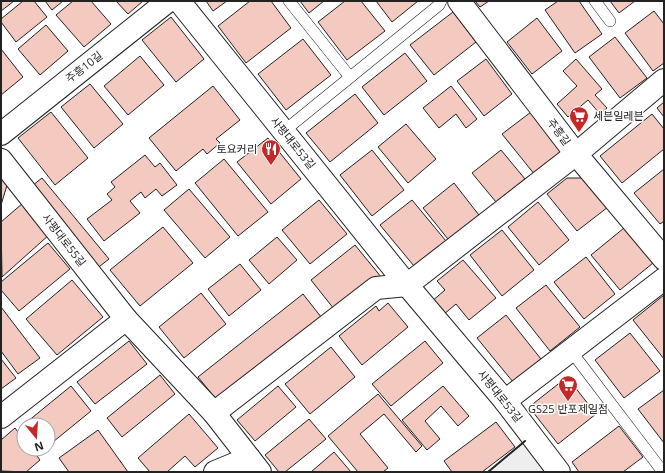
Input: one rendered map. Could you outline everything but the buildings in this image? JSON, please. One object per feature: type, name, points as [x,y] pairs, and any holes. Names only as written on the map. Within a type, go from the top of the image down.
[{"type":"street","name":"주흥10길","points":[[1,134],[168,1]]},
{"type":"street","name":"사평대로53길","points":[[179,1],[407,285],[505,401],[559,472]]},
{"type":"street","name":"주흥길","points":[[459,1],[576,154],[664,259]]},
{"type":"street","points":[[214,413],[376,288],[407,285],[576,154],[664,80]]},
{"type":"street","name":"사평대로55길","points":[[1,160],[126,319],[214,413],[255,465],[215,472]]},
{"type":"street","points":[[505,401],[664,280]]},
{"type":"street","points":[[1,417],[126,319]]},
{"type":"lane","points":[[289,1],[350,77]]},
{"type":"lane","points":[[284,131],[439,5],[441,1]]},
{"type":"lane","points":[[595,1],[610,21]]},
{"type":"lane","points":[[571,351],[663,472]]},
{"type":"shaded area","points":[[532,436],[560,472],[488,472]]},
{"type":"wall","points":[[488,472],[525,441]]},
{"type":"place","name":"세븐일레븐","points":[[579,133]]},
{"type":"place","name":"토요커리","points":[[271,166]]},
{"type":"place","name":"GS25 반포제일점","points":[[568,402]]}]
